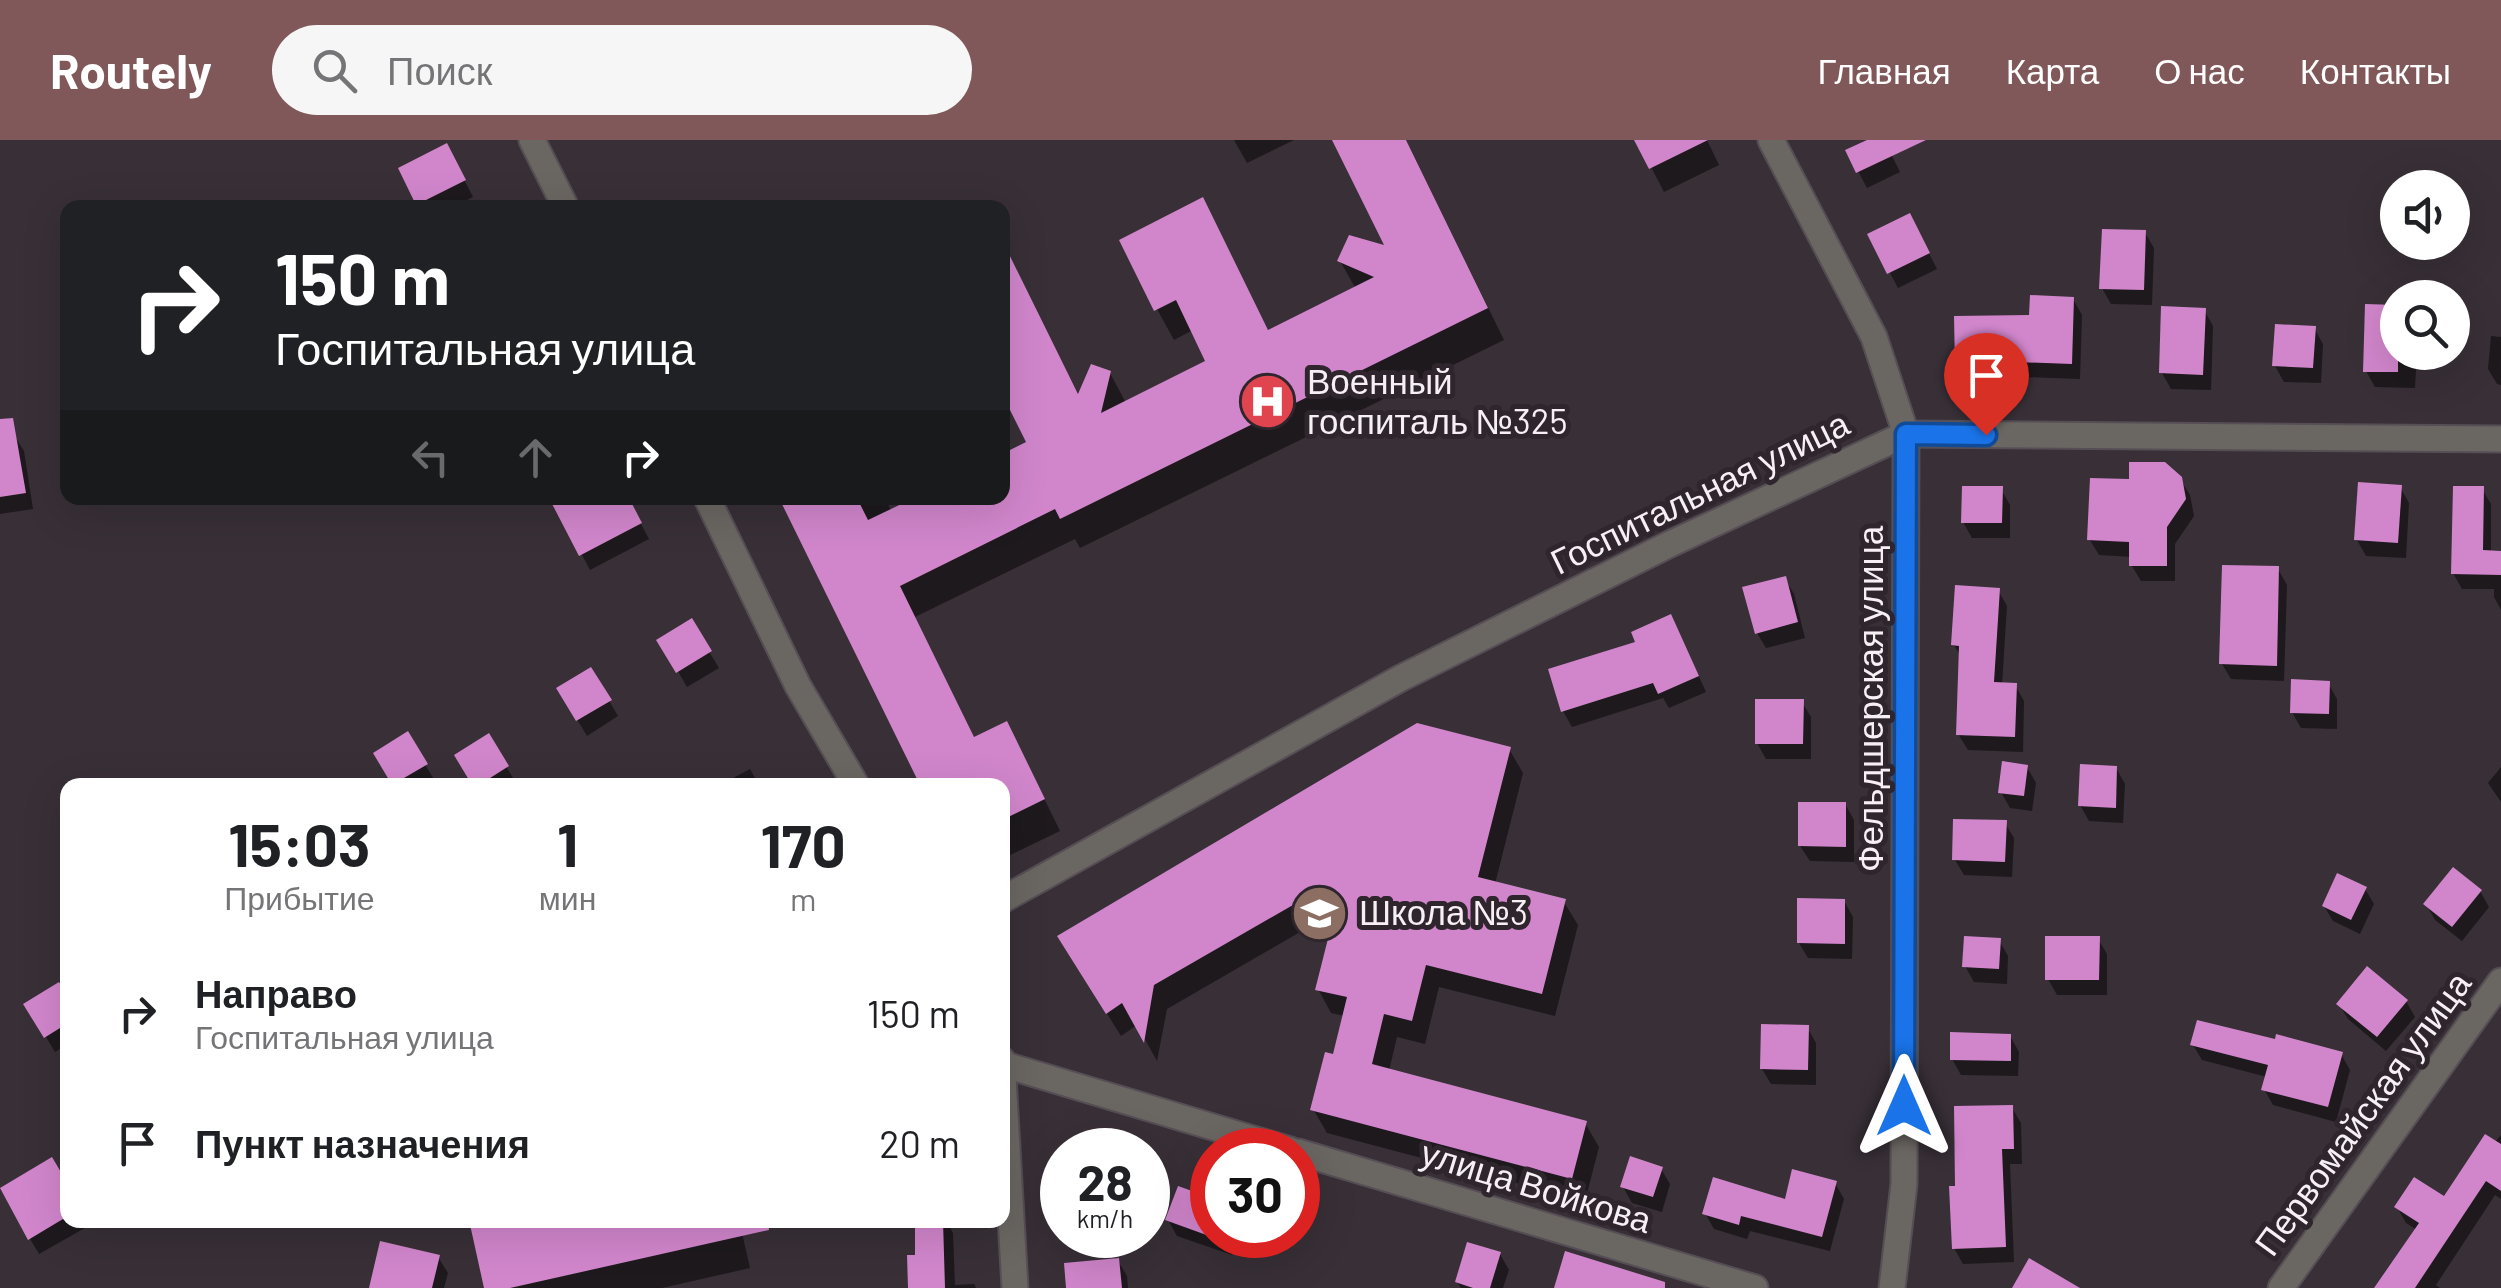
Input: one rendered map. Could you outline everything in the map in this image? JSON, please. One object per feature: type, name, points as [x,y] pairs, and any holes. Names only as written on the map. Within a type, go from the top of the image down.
[{"type":"street","points":[[532,140],[562,200]]},
{"type":"street","name":"Фельдшерская улица","points":[[1771,140],[1874,338],[1906,434],[1904,1184],[1892,1288]]},
{"type":"street","name":"Госпитальная улица","points":[[1010,896],[1401,678],[1670,544],[1906,434],[2501,439]]},
{"type":"street","points":[[710,505],[798,686],[852,778]]},
{"type":"street","name":"Первомайская улица","points":[[2282,1288],[2501,980]]},
{"type":"street","points":[[1010,1065],[1218,1128]]},
{"type":"street","name":"улица Войкова","points":[[1320,1159],[1755,1288]]},
{"type":"street","points":[[1010,1186],[1015,1288]]},
{"type":"building","points":[[1332,140],[1406,140],[1488,308],[1060,519],[1055,509],[900,586],[974,737],[1007,721],[1045,799],[1010,816],[1010,778],[917,778],[782,505],[860,505],[868,520],[899,505],[1010,505],[1010,450],[1026,442],[1010,410],[1010,256],[1078,394],[1091,364],[1111,371],[1101,413],[1205,361],[1176,300],[1154,311],[1119,240],[1203,197],[1268,330],[1374,277],[1337,261],[1349,235],[1384,245]]},
{"type":"building","points":[[1634,140],[1708,140],[1649,169]]},
{"type":"building","points":[[1867,140],[1926,140],[1856,173],[1845,150]]},
{"type":"building","points":[[447,143],[466,180],[426,200],[414,200],[398,168]]},
{"type":"building","points":[[1910,213],[1930,253],[1887,274],[1867,234]]},
{"type":"building","points":[[2102,229],[2146,230],[2144,290],[2099,289]]},
{"type":"building","points":[[2030,295],[2074,297],[2072,364],[2016,362],[2016,366],[1955,367],[1954,316],[2029,315]]},
{"type":"building","points":[[2365,304],[2380,304],[2380,370],[2398,372],[2363,372]]},
{"type":"building","points":[[2161,306],[2206,308],[2203,375],[2159,373]]},
{"type":"building","points":[[2275,324],[2316,326],[2313,368],[2272,366]]},
{"type":"building","points":[[13,418],[26,493],[0,497],[0,419]]},
{"type":"building","points":[[2129,462],[2165,462],[2182,477],[2186,499],[2167,527],[2167,566],[2129,566],[2129,542],[2087,540],[2090,478],[2129,479]]},
{"type":"building","points":[[2358,482],[2402,485],[2398,543],[2354,540]]},
{"type":"building","points":[[1962,486],[2003,486],[2002,523],[1961,523]]},
{"type":"building","points":[[2453,486],[2484,486],[2483,550],[2501,551],[2501,575],[2451,574]]},
{"type":"building","points":[[553,505],[633,505],[642,523],[579,556]]},
{"type":"building","points":[[2222,565],[2279,566],[2277,666],[2219,664]]},
{"type":"building","points":[[1786,576],[1798,622],[1755,634],[1742,587]]},
{"type":"building","points":[[1955,585],[2000,588],[1994,682],[2017,683],[2015,737],[1956,735],[1959,646],[1951,645]]},
{"type":"building","points":[[1671,614],[1699,676],[1658,694],[1653,683],[1561,712],[1548,669],[1635,642],[1631,632]]},
{"type":"building","points":[[692,618],[712,651],[676,673],[656,640]]},
{"type":"building","points":[[591,667],[612,700],[576,721],[556,688]]},
{"type":"building","points":[[2291,679],[2330,681],[2329,714],[2290,713]]},
{"type":"building","points":[[1755,699],[1804,699],[1803,744],[1755,744]]},
{"type":"building","points":[[1417,723],[1511,747],[1478,877],[1566,899],[1542,994],[1426,965],[1412,1021],[1384,1014],[1372,1064],[1587,1121],[1572,1179],[1310,1110],[1325,1052],[1333,1054],[1347,997],[1315,990],[1334,915],[1293,905],[1154,985],[1144,1043],[1122,1003],[1106,1014],[1057,936]]},
{"type":"building","points":[[408,731],[428,764],[404,778],[388,778],[373,753]]},
{"type":"building","points":[[489,733],[509,766],[490,778],[468,778],[454,755]]},
{"type":"building","points":[[2002,761],[2028,765],[2024,796],[1998,793]]},
{"type":"building","points":[[2080,764],[2117,766],[2116,808],[2078,806]]},
{"type":"building","points":[[1798,802],[1846,802],[1846,847],[1798,846]]},
{"type":"building","points":[[1953,819],[2007,820],[2005,862],[1952,860]]},
{"type":"building","points":[[2453,867],[2482,890],[2452,927],[2423,904]]},
{"type":"building","points":[[2337,873],[2367,887],[2351,920],[2322,906]]},
{"type":"building","points":[[1797,898],[1845,899],[1845,944],[1797,943]]},
{"type":"building","points":[[1964,936],[2001,938],[1999,969],[1962,967]]},
{"type":"building","points":[[2045,936],[2100,936],[2099,980],[2045,980]]},
{"type":"building","points":[[2367,966],[2408,1000],[2377,1037],[2336,1004]]},
{"type":"building","points":[[59,982],[60,1028],[44,1038],[23,1004]]},
{"type":"building","points":[[2197,1020],[2275,1039],[2276,1034],[2343,1052],[2328,1107],[2261,1090],[2268,1065],[2190,1045]]},
{"type":"building","points":[[1761,1024],[1809,1025],[1808,1070],[1760,1069]]},
{"type":"building","points":[[1950,1032],[2011,1034],[2011,1061],[1950,1060]]},
{"type":"building","points":[[2013,1105],[2014,1149],[2002,1149],[2006,1247],[1952,1249],[1949,1186],[1955,1186],[1954,1106]]},
{"type":"building","points":[[2485,1134],[2501,1144],[2501,1191],[2486,1181],[2415,1288],[2374,1288],[2419,1223],[2394,1207],[2414,1177],[2444,1196]]},
{"type":"building","points":[[1630,1156],[1663,1167],[1653,1197],[1620,1187]]},
{"type":"building","points":[[52,1157],[60,1170],[60,1221],[28,1240],[0,1188]]},
{"type":"building","points":[[1792,1169],[1837,1181],[1822,1237],[1741,1216],[1739,1225],[1702,1214],[1713,1177],[1785,1199]]},
{"type":"building","points":[[1178,1186],[1190,1190],[1190,1229],[1170,1222],[1170,1207]]},
{"type":"building","points":[[471,1228],[769,1228],[510,1288],[484,1288]]},
{"type":"building","points":[[915,1228],[943,1228],[945,1288],[908,1288],[907,1255],[915,1255]]},
{"type":"building","points":[[380,1241],[440,1255],[432,1288],[369,1288]]},
{"type":"building","points":[[1467,1242],[1501,1252],[1490,1288],[1455,1282]]},
{"type":"building","points":[[1565,1251],[1665,1282],[1665,1288],[1554,1288]]},
{"type":"building","points":[[1119,1258],[1122,1288],[1066,1288],[1064,1263]]},
{"type":"building","points":[[2029,1258],[2080,1288],[2012,1288]]},
{"type":"place","name":"Военный госпиталь №325","points":[[1268,402]]},
{"type":"place","name":"Школа №3","points":[[1320,913]]},
{"type":"route","points":[[1904,1106],[1906,434],[1986,435]]}]
